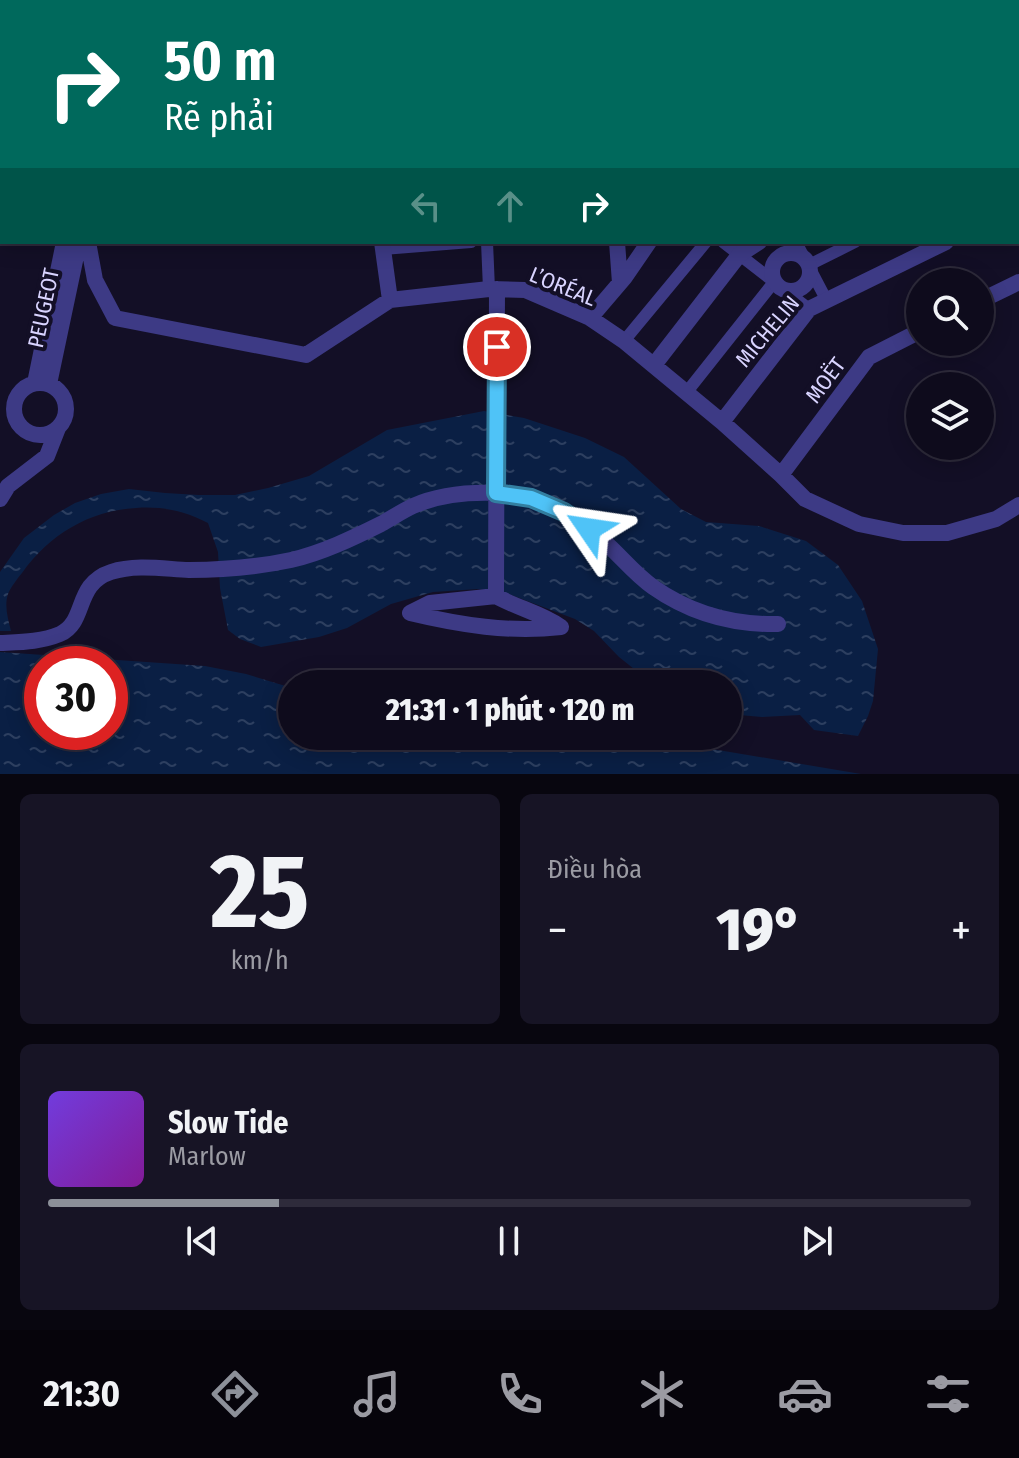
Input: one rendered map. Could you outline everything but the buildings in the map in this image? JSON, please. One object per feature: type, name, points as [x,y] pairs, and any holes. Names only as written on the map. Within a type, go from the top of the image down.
[{"type":"street","points":[[42,383],[64,244]]},
{"type":"street","name":"PEUGEOT","points":[[42,383],[78,244]]},
{"type":"street","name":"L’ORÉAL","points":[[88,244],[95,280],[115,318],[306,355],[390,300],[493,289],[525,290],[590,318],[624,341],[722,422],[805,499],[859,524],[903,533],[947,533],[996,519],[1019,505]]},
{"type":"street","points":[[390,300],[383,245],[412,244]]},
{"type":"street","points":[[487,244],[493,289],[496,596]]},
{"type":"street","points":[[617,244],[620,283]]},
{"type":"street","points":[[590,318],[648,244]]},
{"type":"street","points":[[624,341],[704,244]]},
{"type":"street","points":[[725,244],[809,309]]},
{"type":"street","points":[[654,365],[739,255],[756,244]]},
{"type":"street","points":[[797,244],[827,301]]},
{"type":"street","points":[[809,265],[851,244]]},
{"type":"street","name":"MICHELIN","points":[[722,422],[809,309],[937,244]]},
{"type":"street","points":[[785,254],[801,256],[809,265],[809,278],[802,288],[783,291],[774,282],[772,266],[785,254]]},
{"type":"street","points":[[686,393],[774,282]]},
{"type":"street","points":[[994,294],[1019,282]]},
{"type":"street","name":"MOËT","points":[[781,475],[869,357],[906,338]]},
{"type":"street","points":[[42,383],[57,388],[63,395],[66,412],[58,428],[42,435],[25,431],[15,417],[14,408],[20,392],[27,386],[42,383]]},
{"type":"street","points":[[0,499],[8,486],[47,456],[58,428]]},
{"type":"street","points":[[0,643],[25,642],[62,633],[76,619],[81,600],[90,584],[110,572],[144,567],[190,570],[256,567],[283,562],[341,543],[414,505],[452,494],[496,493],[531,498],[564,512],[608,545],[650,585],[677,603],[715,617],[757,625],[778,624]]},
{"type":"street","points":[[496,596],[546,617],[561,627],[533,630],[493,628],[410,613],[430,603],[496,596]]},
{"type":"water","points":[[484,411],[524,418],[585,438],[624,457],[681,509],[706,522],[759,526],[806,541],[838,565],[862,601],[878,649],[873,701],[858,736],[814,730],[800,715],[742,715],[742,670],[635,670],[594,631],[575,619],[506,593],[478,589],[433,592],[391,604],[347,628],[319,637],[261,647],[240,639],[228,630],[220,588],[218,552],[208,523],[182,512],[164,509],[136,508],[102,514],[71,527],[57,537],[33,559],[11,589],[6,603],[11,631],[0,631],[0,572],[24,538],[75,503],[129,489],[235,495],[268,488],[309,476],[387,430]]},
{"type":"water","points":[[0,652],[24,654],[24,750],[128,750],[128,661],[205,666],[278,684],[278,750],[718,750],[861,774],[0,774]]},
{"type":"route","points":[[497,347],[496,493],[531,498],[564,512],[589,529]]}]
